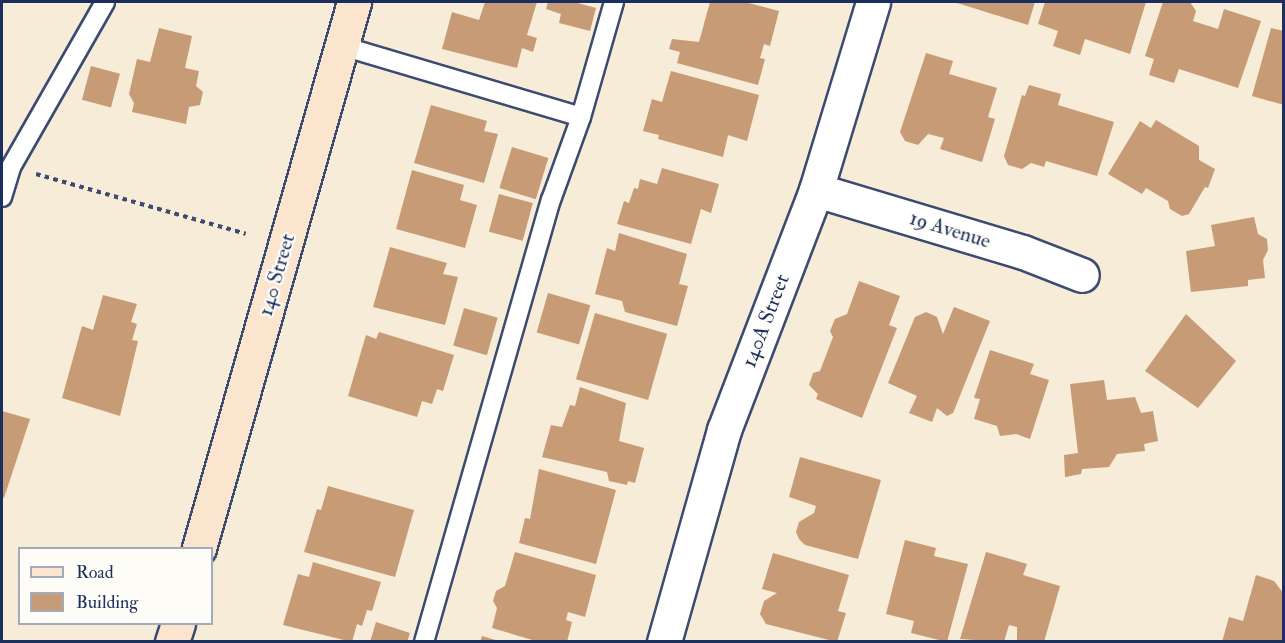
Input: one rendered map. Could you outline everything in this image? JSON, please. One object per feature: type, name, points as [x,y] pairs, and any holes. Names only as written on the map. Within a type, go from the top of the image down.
[{"type":"main road","name":"140 Street","points":[[200,547],[354,2]]},
{"type":"main road","points":[[172,642],[178,625]]},
{"type":"street","name":"140A Street","points":[[664,642],[724,430],[816,190],[873,2]]},
{"type":"street","name":"19 Avenue","points":[[816,190],[1023,252],[1082,275]]},
{"type":"lane","points":[[2,197],[11,167],[105,2]]},
{"type":"lane","points":[[424,642],[551,200],[581,117],[614,2]]},
{"type":"lane","points":[[342,46],[581,117]]},
{"type":"path","points":[[11,167],[246,234]]},
{"type":"building","points":[[485,2],[537,2],[527,35],[537,38],[533,52],[522,48],[517,68],[442,49],[452,12],[479,20]]},
{"type":"building","points":[[548,2],[574,2],[596,8],[590,31],[559,23],[561,14],[546,9]]},
{"type":"building","points":[[710,2],[745,2],[779,11],[770,46],[764,44],[760,58],[765,59],[758,85],[677,63],[680,52],[669,49],[672,39],[699,42]]},
{"type":"building","points":[[954,2],[1035,2],[1028,25]]},
{"type":"building","points":[[1045,2],[1146,2],[1130,54],[1085,39],[1080,55],[1053,46],[1058,31],[1038,24]]},
{"type":"building","points":[[1163,2],[1190,2],[1196,11],[1193,21],[1218,29],[1224,9],[1261,21],[1238,88],[1179,69],[1174,83],[1149,75],[1154,59],[1145,56]]},
{"type":"building","points":[[159,28],[192,36],[185,68],[199,71],[196,86],[203,92],[200,105],[189,107],[186,124],[132,112],[134,103],[129,94],[137,59],[150,62]]},
{"type":"building","points":[[1271,28],[1284,31],[1284,105],[1252,96]]},
{"type":"building","points":[[926,53],[953,61],[949,74],[997,88],[988,117],[995,119],[982,162],[940,149],[944,138],[928,134],[918,145],[905,141],[900,132]]},
{"type":"building","points":[[91,66],[120,74],[111,108],[82,100]]},
{"type":"building","points":[[671,71],[759,95],[747,141],[728,135],[723,157],[658,139],[659,135],[643,131],[652,99],[662,102]]},
{"type":"building","points":[[1029,85],[1061,94],[1058,105],[1114,122],[1097,176],[1046,161],[1044,167],[1031,163],[1022,169],[1008,165],[1004,156],[1022,95],[1025,96]]},
{"type":"building","points":[[431,105],[487,121],[484,131],[498,134],[484,183],[414,163]]},
{"type":"building","points":[[1156,120],[1199,146],[1199,160],[1215,169],[1208,188],[1205,187],[1189,214],[1182,216],[1170,209],[1168,201],[1146,188],[1142,194],[1108,174],[1140,121],[1151,128]]},
{"type":"building","points":[[512,147],[548,158],[536,199],[499,188]]},
{"type":"building","points":[[662,168],[719,184],[711,213],[701,209],[691,244],[617,224],[624,201],[629,203],[634,188],[638,189],[640,179],[657,184]]},
{"type":"building","points":[[412,170],[464,185],[460,200],[477,205],[465,248],[396,229]]},
{"type":"building","points":[[499,194],[533,203],[523,241],[489,232]]},
{"type":"building","points":[[1254,217],[1258,234],[1267,239],[1268,250],[1263,260],[1265,278],[1248,280],[1248,286],[1191,292],[1186,251],[1215,246],[1211,225]]},
{"type":"building","points":[[619,233],[687,254],[679,284],[688,286],[677,326],[625,312],[622,301],[595,294],[607,248],[615,251]]},
{"type":"building","points":[[390,247],[447,263],[443,274],[458,277],[445,325],[373,307]]},
{"type":"building","points":[[859,281],[900,296],[889,325],[897,328],[862,418],[816,399],[818,394],[809,385],[813,373],[820,371],[833,337],[830,331],[835,319],[847,314]]},
{"type":"building","points":[[548,293],[590,305],[579,345],[537,332]]},
{"type":"building","points":[[103,295],[137,304],[131,322],[137,324],[132,340],[138,341],[120,416],[62,398],[82,326],[93,330]]},
{"type":"building","points":[[954,307],[990,321],[953,413],[947,416],[937,408],[932,422],[909,413],[917,396],[888,383],[915,317],[926,312],[937,317],[943,334]]},
{"type":"building","points":[[464,308],[498,318],[487,355],[453,345]]},
{"type":"building","points":[[595,313],[667,334],[648,400],[576,379]]},
{"type":"building","points":[[1186,314],[1236,361],[1198,408],[1145,371]]},
{"type":"building","points":[[379,332],[454,355],[443,391],[437,389],[432,404],[422,401],[417,417],[348,396],[366,335],[376,339]]},
{"type":"building","points":[[990,350],[1034,364],[1030,374],[1049,380],[1030,439],[1016,434],[1000,436],[997,426],[974,419],[980,399],[974,398]]},
{"type":"building","points":[[1104,380],[1107,400],[1135,397],[1141,413],[1153,411],[1158,441],[1144,444],[1145,451],[1117,454],[1109,467],[1082,469],[1081,474],[1065,477],[1064,455],[1078,453],[1070,384]]},
{"type":"building","points":[[580,387],[626,403],[619,441],[644,448],[635,483],[628,481],[627,485],[609,481],[607,472],[542,457],[551,425],[562,427],[570,405],[575,406]]},
{"type":"building","points":[[2,411],[30,419],[4,498],[2,497]]},
{"type":"building","points":[[800,457],[881,480],[858,559],[805,545],[799,539],[796,532],[799,522],[814,513],[816,506],[789,497]]},
{"type":"building","points":[[539,469],[616,490],[596,564],[519,543],[525,518],[530,519]]},
{"type":"building","points":[[328,486],[414,510],[395,577],[304,552],[317,509],[321,510]]},
{"type":"building","points":[[905,540],[936,548],[934,556],[968,564],[947,642],[911,633],[914,621],[886,614]]},
{"type":"building","points":[[515,552],[596,575],[585,617],[568,612],[566,620],[572,622],[567,642],[539,642],[492,628],[497,608],[493,601],[496,591],[505,586]]},
{"type":"building","points":[[986,552],[1027,564],[1023,575],[1060,586],[1044,642],[1017,642],[1017,627],[1009,625],[1004,642],[960,639]]},
{"type":"building","points":[[773,553],[849,575],[838,611],[846,613],[837,642],[766,624],[760,614],[764,601],[777,593],[762,589]]},
{"type":"building","points":[[313,562],[381,582],[372,611],[367,610],[362,626],[357,624],[352,642],[283,625],[298,574],[309,577]]},
{"type":"building","points":[[1256,575],[1274,581],[1284,594],[1284,642],[1222,642],[1229,617],[1243,621]]},
{"type":"building","points":[[376,622],[410,633],[407,642],[370,642]]},
{"type":"building","points":[[482,636],[499,641],[499,642],[480,642]]}]
